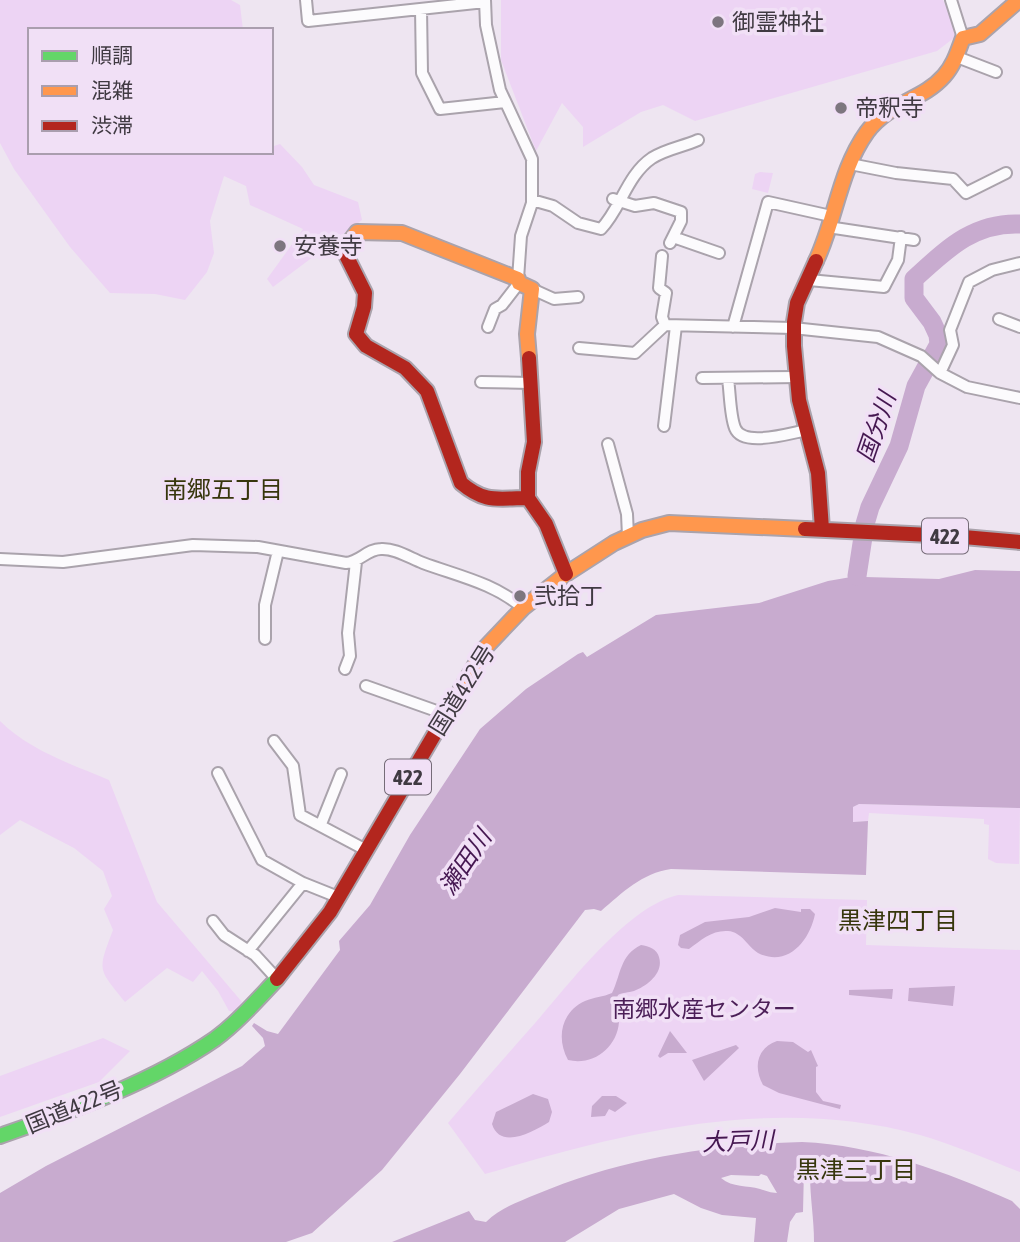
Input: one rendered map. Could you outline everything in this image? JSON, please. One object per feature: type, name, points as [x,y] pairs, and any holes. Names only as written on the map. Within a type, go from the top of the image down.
[{"type":"main road","points":[[822,529],[817,466],[800,408],[793,328],[796,310],[821,253],[836,195],[861,139],[877,117],[937,84],[948,73],[963,38],[980,34],[1019,0]]},
{"type":"main road","points":[[528,498],[487,500],[472,493],[461,483],[427,391],[405,368],[366,346],[356,334],[359,316],[365,304],[365,290],[345,254],[347,245],[357,232],[402,233],[523,284],[534,442],[528,472],[528,498],[537,507],[547,526],[566,574]]},
{"type":"main road","name":"国道422号","points":[[0,1136],[112,1093],[190,1054],[235,1022],[277,979],[330,912],[485,648],[523,608],[566,574],[614,542],[669,523],[863,531],[1020,542]]},
{"type":"street","points":[[306,0],[308,21],[485,1],[486,25],[500,90],[532,159],[532,200],[521,236],[523,284],[495,309],[488,327]]},
{"type":"street","points":[[951,0],[963,38]]},
{"type":"street","points":[[421,9],[422,73],[440,109],[505,102]]},
{"type":"street","points":[[957,57],[996,72]]},
{"type":"street","points":[[532,200],[553,206],[578,223],[601,229],[616,200],[640,169],[653,158],[698,140]]},
{"type":"street","points":[[850,164],[896,173],[953,179],[966,193],[1006,173]]},
{"type":"street","points":[[616,200],[635,206],[654,203],[681,212],[681,221],[672,240],[719,253]]},
{"type":"street","points":[[733,327],[768,202],[830,221],[914,240]]},
{"type":"street","points":[[809,280],[884,287],[898,260],[901,237]]},
{"type":"street","points":[[662,256],[659,288],[666,293],[663,317],[671,326],[664,426]]},
{"type":"street","points":[[937,370],[953,345],[950,330],[969,282],[992,270],[1020,263]]},
{"type":"street","points":[[523,284],[554,299],[578,297]]},
{"type":"street","points":[[999,319],[1020,327]]},
{"type":"street","points":[[579,348],[635,354],[671,326],[793,328],[878,337],[921,356],[937,370],[967,387],[1020,398]]},
{"type":"street","points":[[702,378],[798,377]]},
{"type":"street","points":[[728,379],[735,429],[743,437],[759,439],[807,430]]},
{"type":"street","points":[[481,382],[530,383]]},
{"type":"street","points":[[608,444],[627,513],[628,536]]},
{"type":"street","points":[[0,559],[63,562],[193,545],[258,547],[329,561],[356,562]]},
{"type":"street","points":[[345,668],[350,656],[348,633],[356,562],[365,554],[380,549],[395,551],[507,594],[523,608]]},
{"type":"street","points":[[265,639],[265,605],[278,551]]},
{"type":"street","points":[[366,686],[445,714]]},
{"type":"street","points":[[274,741],[293,766],[300,814],[366,850]]},
{"type":"street","points":[[218,773],[262,860],[303,883],[338,897]]},
{"type":"street","points":[[321,824],[341,774]]},
{"type":"street","points":[[248,951],[303,883]]},
{"type":"street","points":[[214,921],[224,935],[248,951],[277,979]]},
{"type":"green space","points":[[0,0],[231,0],[240,5],[243,28],[28,28],[28,154],[273,154],[273,146],[280,144],[302,167],[314,185],[358,202],[362,220],[273,287],[267,279],[303,229],[250,205],[246,186],[224,176],[210,221],[214,253],[207,272],[185,300],[155,294],[110,293],[70,247],[14,169],[0,143]]},
{"type":"green space","points":[[501,0],[943,0],[959,34],[937,51],[695,121],[663,105],[641,112],[583,147],[583,127],[562,103],[536,151],[501,60]]},
{"type":"green space","points":[[773,173],[768,193],[752,189],[755,174]]},
{"type":"green space","points":[[0,721],[37,748],[109,780],[157,902],[242,1002],[236,1012],[229,1011],[202,971],[193,982],[167,968],[125,1002],[109,982],[103,969],[104,954],[113,930],[104,909],[112,896],[103,871],[74,848],[20,820],[0,835]]},
{"type":"green space","points":[[859,804],[1020,808],[1019,864],[996,863],[988,859],[989,825],[984,824],[984,819],[869,813],[868,821],[853,822],[853,807]]},
{"type":"green space","name":"南郷水産センター","points":[[678,895],[867,900],[866,945],[1020,950],[1020,1172],[920,1135],[865,1123],[810,1118],[700,1124],[646,1133],[485,1174],[448,1123],[601,948],[640,914],[659,902]]},
{"type":"green space","points":[[103,1038],[130,1051],[99,1082],[0,1117],[0,1076]]},
{"type":"water","name":"瀬田川","points":[[867,551],[865,577],[939,579],[975,570],[1020,571],[1020,808],[859,804],[853,807],[853,822],[868,821],[866,875],[671,869],[642,879],[601,911],[585,910],[460,1074],[382,1170],[312,1233],[286,1242],[0,1242],[0,1193],[46,1166],[242,1066],[265,1046],[263,1038],[252,1026],[254,1023],[278,1034],[340,950],[339,941],[370,905],[410,835],[480,729],[526,689],[578,654],[583,652],[587,657],[656,615],[759,603],[828,581],[851,577],[855,552]]},
{"type":"water","points":[[775,908],[801,912],[801,909],[810,909],[815,914],[803,942],[788,954],[769,957],[758,953],[741,937],[728,931],[712,934],[689,949],[678,945],[680,935],[705,922],[749,917]]},
{"type":"water","points":[[641,945],[652,948],[658,954],[660,963],[657,973],[639,989],[618,995],[619,1022],[609,1047],[586,1060],[568,1060],[562,1043],[566,1019],[585,1001],[612,993],[625,960]]},
{"type":"water","points":[[955,986],[953,1006],[908,1001],[909,988]]},
{"type":"water","points":[[893,989],[892,999],[849,995],[849,990]]},
{"type":"water","points":[[670,1031],[687,1053],[668,1053],[660,1058],[658,1056]]},
{"type":"water","points":[[777,1041],[793,1042],[808,1052],[811,1050],[818,1066],[816,1092],[823,1101],[841,1105],[840,1109],[779,1093],[763,1085],[758,1072],[759,1059],[765,1048]]},
{"type":"water","points":[[736,1045],[739,1048],[704,1081],[692,1060]]},
{"type":"water","points":[[533,1094],[548,1099],[552,1112],[549,1122],[518,1136],[502,1136],[496,1132],[492,1124],[496,1112]]},
{"type":"water","points":[[602,1096],[616,1096],[627,1103],[615,1112],[609,1109],[605,1116],[591,1117],[592,1106]]},
{"type":"water","points":[[802,1142],[856,1148],[910,1162],[962,1180],[1012,1201],[1020,1209],[1020,1242],[814,1242],[810,1174],[804,1169],[803,1212],[796,1213],[790,1222],[787,1242],[754,1242],[756,1218],[722,1215],[674,1194],[619,1209],[565,1242],[392,1242],[469,1211],[475,1220],[486,1222],[516,1203],[600,1171],[701,1150]],"holes":[[[731,1175],[767,1176],[777,1193],[735,1185],[721,1178]]]},
{"type":"waterway","name":"国分川","points":[[857,576],[870,507],[899,446],[916,386],[939,344],[932,322],[914,298],[914,279],[949,248],[974,233],[1003,225],[1020,224]]},
{"type":"traffic: fast","points":[[0,1136],[111,1094],[190,1055],[232,1025],[277,979]]},
{"type":"traffic: slow","points":[[816,261],[850,163],[867,132],[885,114],[935,84],[950,67],[963,38],[980,34],[1019,0]]},
{"type":"traffic: slow","points":[[345,253],[347,245],[357,232],[402,233],[518,279],[519,283],[532,289],[527,334],[529,358]]},
{"type":"traffic: slow","points":[[447,713],[485,648],[523,608],[566,574],[614,543],[642,530],[669,523],[805,529]]},
{"type":"traffic: jam","points":[[345,253],[365,293],[356,334],[366,346],[405,368],[427,391],[461,483],[485,497],[528,498]]},
{"type":"traffic: jam","points":[[816,261],[797,303],[794,346],[799,400],[818,473],[822,529]]},
{"type":"traffic: jam","points":[[529,358],[534,442],[528,472],[528,498],[546,524],[566,574]]},
{"type":"traffic: jam","points":[[805,529],[1020,542]]},
{"type":"traffic: jam","points":[[277,979],[330,912],[447,713]]},
{"type":"place","name":"御霊神社","points":[[718,22]]},
{"type":"place","name":"帝釈寺","points":[[841,108]]},
{"type":"place","name":"安養寺","points":[[280,246]]},
{"type":"place","name":"弐拾丁","points":[[520,596]]},
{"type":"district","name":"南郷五丁目","points":[[223,489]]},
{"type":"district","name":"黒津四丁目","points":[[898,920]]},
{"type":"district","name":"黒津三丁目","points":[[856,1169]]},
{"type":"water label","name":"大戸川","points":[[738,1141]]}]
